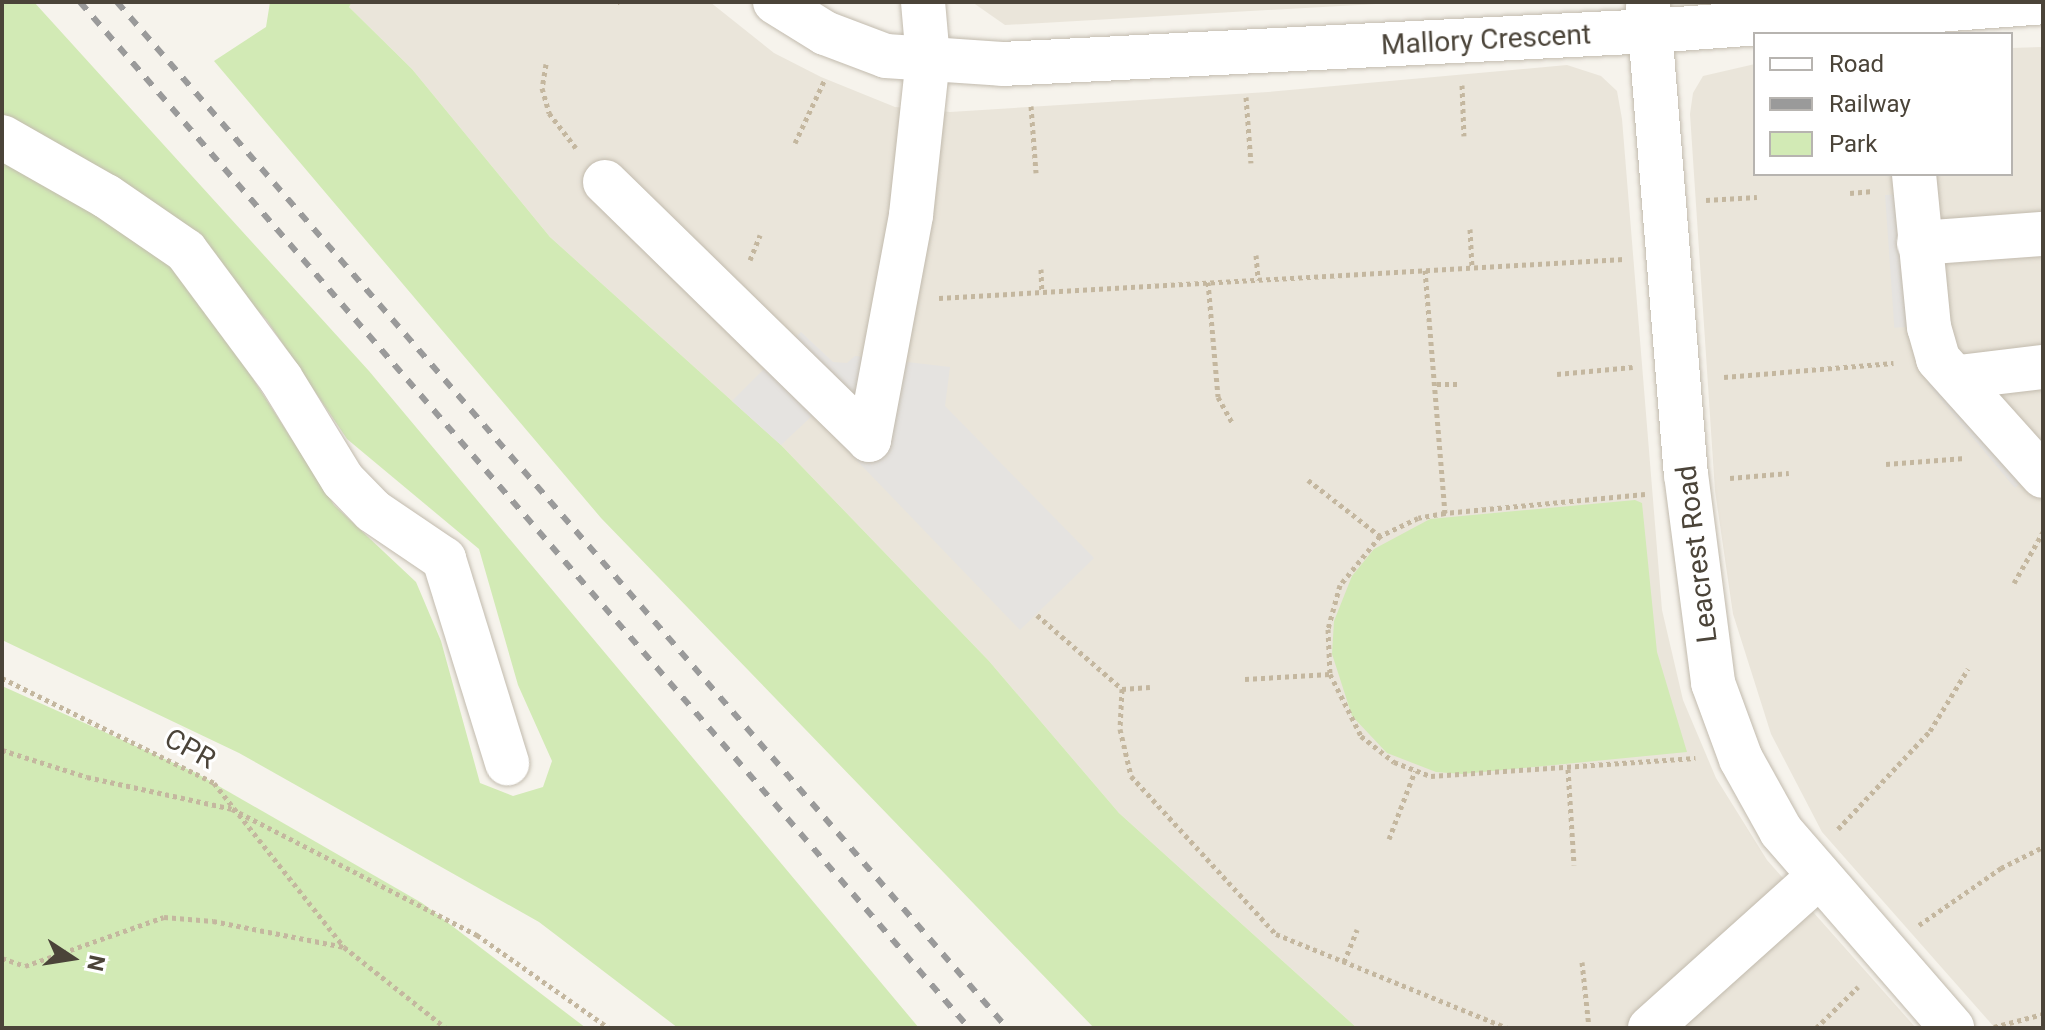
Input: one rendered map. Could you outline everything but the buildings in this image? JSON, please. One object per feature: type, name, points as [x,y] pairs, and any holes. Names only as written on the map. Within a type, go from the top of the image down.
[{"type":"street","name":"Mallory Crescent","points":[[775,2],[825,33],[886,56],[1002,64],[1166,59],[1650,16],[1905,24],[2043,2]]},
{"type":"street","points":[[605,182],[869,440],[911,215],[928,59],[923,2]]},
{"type":"street","name":"Leacrest Road","points":[[1650,16],[1687,481],[1713,683],[1741,759],[1873,966],[1952,1028]]},
{"type":"street","points":[[2,137],[106,196],[186,251],[281,379],[343,480],[373,511],[444,559],[456,583],[507,763]]},
{"type":"street","points":[[1914,176],[1919,243],[1948,368],[2033,463]]},
{"type":"street","points":[[1919,243],[2043,234]]},
{"type":"street","points":[[1948,368],[2043,367]]},
{"type":"street","points":[[1650,1028],[1811,870]]},
{"type":"path","points":[[546,64],[542,88],[549,113],[605,182]]},
{"type":"path","points":[[795,143],[827,74]]},
{"type":"path","points":[[1461,76],[1464,136]]},
{"type":"path","points":[[1246,88],[1251,163]]},
{"type":"path","points":[[1030,101],[1036,173]]},
{"type":"path","points":[[1470,229],[1472,268]]},
{"type":"path","points":[[1256,255],[1258,280]]},
{"type":"path","points":[[893,301],[1629,259]]},
{"type":"path","points":[[1041,269],[1042,292]]},
{"type":"path","points":[[1425,270],[1437,384],[1445,513]]},
{"type":"path","points":[[1208,282],[1218,397],[1232,422]]},
{"type":"path","points":[[1557,374],[1638,366]]},
{"type":"path","points":[[1680,380],[1948,368]]},
{"type":"path","points":[[1437,384],[1459,384]]},
{"type":"path","points":[[1886,464],[2033,463]]},
{"type":"path","points":[[1687,481],[1789,473]]},
{"type":"path","points":[[1308,480],[1380,536]]},
{"type":"path","points":[[1646,494],[1445,513],[1418,518],[1380,536],[1340,585],[1328,629],[1330,674],[1361,736],[1415,771],[1452,778],[1698,758]]},
{"type":"path","points":[[2014,583],[2043,532]]},
{"type":"path","points":[[1037,615],[1122,689],[1150,687]]},
{"type":"path","points":[[1811,870],[1923,739],[1968,669]]},
{"type":"path","points":[[1245,679],[1330,674]]},
{"type":"path","name":"CPR","points":[[2,678],[214,783],[344,947]]},
{"type":"path","points":[[1122,689],[1120,729],[1131,776],[1276,934],[1508,1028]]},
{"type":"path","points":[[2,750],[87,777],[232,809],[477,935],[609,1028]]},
{"type":"path","points":[[1568,769],[1574,865]]},
{"type":"path","points":[[1389,839],[1415,771]]},
{"type":"path","points":[[1816,1028],[1873,966],[1982,880],[2043,847]]},
{"type":"path","points":[[2,958],[25,966],[164,917],[213,921],[344,947],[446,1028]]},
{"type":"path","points":[[1344,962],[1357,930]]},
{"type":"path","points":[[1582,962],[1589,1028]]},
{"type":"path","points":[[1989,1028],[2043,1014]]},
{"type":"shaded area","points":[[352,2],[710,2],[774,53],[821,77],[895,107],[950,112],[1268,92],[1567,65],[1601,76],[1617,91],[1622,119],[1662,610],[1683,700],[1716,778],[1767,860],[1916,1028],[1357,1028],[1119,813],[989,661],[781,445],[550,237],[412,69],[349,7]]},
{"type":"shaded area","points":[[972,2],[1411,2],[1005,25]]},
{"type":"shaded area","points":[[2043,47],[2043,1028],[1995,1028],[1822,832],[1771,734],[1733,614],[1715,491],[1690,114],[1693,93],[1703,76],[1753,64],[1753,176],[2013,176],[2013,48]]},
{"type":"shaded area","points":[[1900,194],[1909,327],[1894,328],[1885,195]]},
{"type":"shaded area","points":[[801,332],[833,362],[847,363],[855,356],[950,367],[945,406],[1094,558],[1020,630],[813,415],[781,445],[732,401]]},
{"type":"shaded area","points":[[1940,372],[2028,477],[2015,488],[1927,383]]},
{"type":"green space","points":[[2,2],[34,2],[369,371],[919,1028],[678,1028],[539,922],[239,753],[2,640],[2,152],[176,259],[334,505],[416,582],[441,641],[480,783],[513,796],[543,787],[552,761],[518,685],[479,549],[347,439],[266,319],[141,196],[2,115]]},
{"type":"green space","points":[[270,2],[352,2],[349,7],[412,69],[550,237],[781,445],[989,661],[1119,813],[1357,1028],[1094,1028],[601,518],[214,61],[266,27]]},
{"type":"green space","points":[[1635,500],[1642,503],[1657,652],[1687,752],[1462,774],[1436,772],[1387,753],[1352,716],[1332,654],[1334,621],[1352,576],[1374,549],[1430,519]]},
{"type":"green space","points":[[2,686],[196,773],[422,903],[586,1028],[2,1028]]},
{"type":"railway","points":[[80,2],[969,1028]]},
{"type":"railway","points":[[117,2],[1007,1028]]}]
